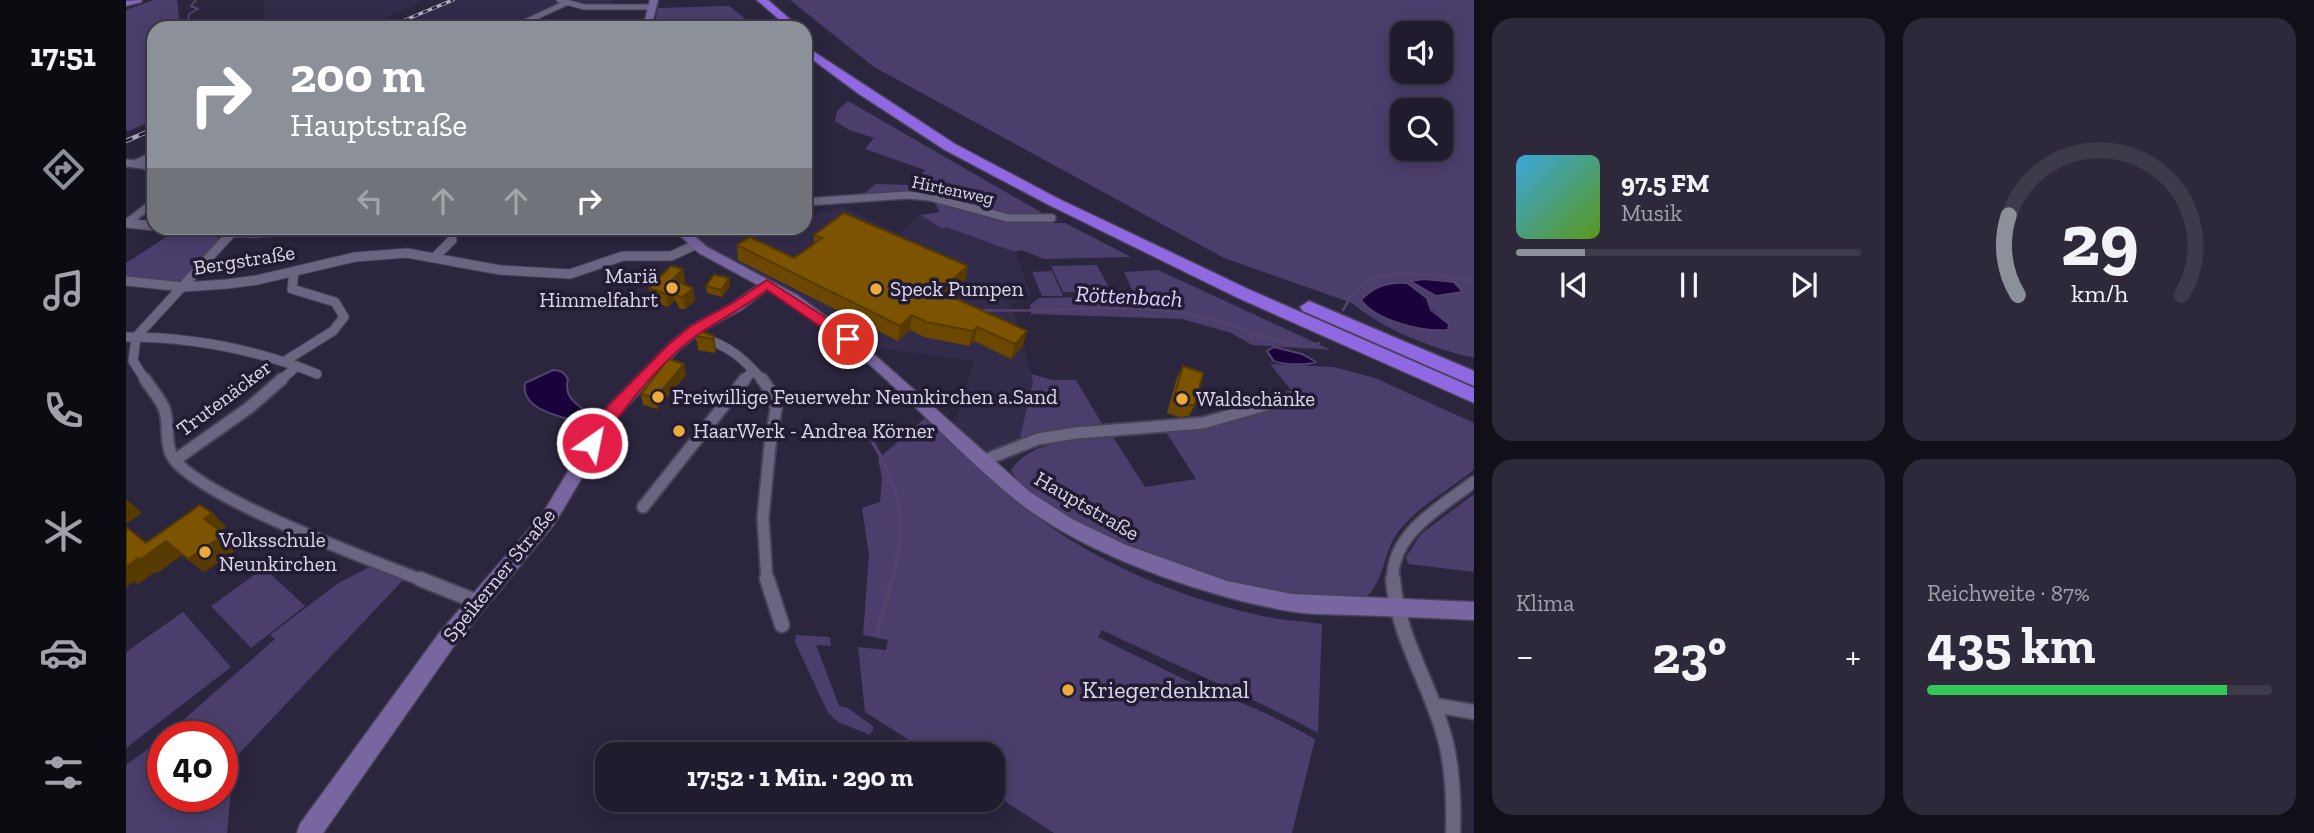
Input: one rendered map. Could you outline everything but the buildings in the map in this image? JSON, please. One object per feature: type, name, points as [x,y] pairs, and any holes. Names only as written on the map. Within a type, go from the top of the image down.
[{"type":"highway","points":[[748,0],[771,21]]},
{"type":"highway","points":[[762,0],[787,21]]},
{"type":"highway","points":[[812,42],[878,89],[962,141],[1062,195],[1252,283],[1474,379]]},
{"type":"highway","points":[[812,54],[863,91],[950,147],[1052,201],[1242,293],[1474,396]]},
{"type":"main road","points":[[126,4],[138,0]]},
{"type":"main road","name":"Hauptstraße","points":[[685,235],[695,245],[767,284],[848,339],[1024,497],[1066,524],[1119,551],[1227,590],[1292,603],[1474,611]]},
{"type":"main road","name":"Speikerner Straße","points":[[309,832],[406,694],[478,602],[549,518],[613,411],[654,366],[690,334],[736,307],[767,284]]},
{"type":"street","points":[[559,0],[595,8],[652,7]]},
{"type":"street","points":[[527,21],[566,3]]},
{"type":"street","points":[[135,164],[147,158]]},
{"type":"street","points":[[126,163],[147,168]]},
{"type":"street","name":"Hirtenweg","points":[[812,202],[907,195],[930,197],[1008,218],[1052,218]]},
{"type":"street","points":[[127,223],[147,207]]},
{"type":"street","points":[[127,223],[147,225]]},
{"type":"street","points":[[131,337],[183,287],[230,235]]},
{"type":"street","points":[[434,258],[452,240]]},
{"type":"street","name":"Bergstraße","points":[[126,281],[183,287],[257,280],[371,255],[407,253],[500,270],[570,274],[623,256],[671,256],[695,245]]},
{"type":"street","name":"Trutenäcker","points":[[285,360],[333,331],[344,317],[341,306],[328,298],[301,294],[292,289],[294,272]]},
{"type":"street","points":[[690,334],[719,342],[766,384],[776,401],[769,446],[761,545],[763,568],[773,607],[782,625]]},
{"type":"street","points":[[131,337],[186,338],[285,360]]},
{"type":"street","points":[[131,337],[133,361],[165,410],[167,434],[175,460],[208,486],[291,528],[478,602]]},
{"type":"street","name":"Trutenäcker","points":[[285,360],[317,374]]},
{"type":"street","name":"Trutenäcker","points":[[175,460],[250,407],[297,366]]},
{"type":"street","points":[[643,507],[752,370]]},
{"type":"street","points":[[982,461],[1038,439],[1076,433],[1203,423],[1291,398]]},
{"type":"street","points":[[1453,833],[1450,757],[1434,705],[1396,608],[1392,593],[1393,568],[1408,537],[1474,482]]},
{"type":"street","points":[[1434,705],[1474,712]]},
{"type":"shaded area","points":[[154,0],[177,0],[179,21],[147,21],[147,123],[129,131],[126,130],[126,10]]},
{"type":"shaded area","points":[[264,0],[425,0],[379,21],[263,21]]},
{"type":"shaded area","points":[[445,0],[614,0],[608,6],[560,5],[522,21],[398,21]]},
{"type":"shaded area","points":[[790,0],[1474,0],[1474,358],[1394,330],[1352,303],[1224,258],[874,67]],"holes":[[[1424,279],[1454,282],[1462,292],[1436,296],[1410,281]],[[1427,304],[1449,324],[1440,330],[1388,317]]]},
{"type":"shaded area","points":[[729,6],[748,21],[655,21],[658,8]]},
{"type":"shaded area","points":[[848,101],[1044,214],[1008,214],[924,194],[864,194],[875,184],[914,185],[925,170],[865,149],[874,138],[849,130],[835,121],[837,111]]},
{"type":"shaded area","points":[[934,202],[1016,223],[1065,223],[1131,257],[1044,259],[1021,250],[1015,252],[946,227],[943,229],[920,215],[940,212]]},
{"type":"shaded area","points":[[843,207],[900,234],[920,215],[942,229],[946,227],[1015,252],[1030,292],[1011,306],[1022,336],[1033,382],[1020,437],[1002,450],[984,456],[954,428],[974,361],[879,348],[807,301],[726,256],[704,248],[694,235],[812,235],[812,215]]},
{"type":"shaded area","points":[[169,235],[205,235],[221,239],[184,279],[173,283],[126,278],[126,263]]},
{"type":"shaded area","points":[[1097,265],[1111,292],[1063,292],[1051,266]]},
{"type":"shaded area","points":[[1158,270],[1331,350],[1252,345],[1231,333],[1182,319],[1031,314],[1030,305],[1039,298],[1135,296],[1124,272]]},
{"type":"shaded area","points":[[1052,271],[1063,296],[1042,296],[1032,272]]},
{"type":"shaded area","points":[[1424,279],[1454,282],[1463,292],[1436,296],[1410,281]]},
{"type":"shaded area","points":[[1407,283],[1427,298],[1431,310],[1449,324],[1448,330],[1400,324],[1377,314],[1361,300],[1382,286]]},
{"type":"shaded area","points":[[1274,347],[1302,354],[1316,362],[1295,364],[1274,361],[1267,351]]},
{"type":"shaded area","points":[[1270,364],[1334,367],[1375,378],[1474,423],[1474,470],[1424,506],[1398,532],[1376,585],[1364,599],[1255,588],[1167,563],[1111,539],[1059,510],[1025,488],[1011,470],[1031,452],[1044,446],[1071,440],[1113,437],[1145,487],[1196,479],[1166,432],[1204,428],[1311,400],[1291,390]]},
{"type":"shaded area","points":[[553,370],[565,375],[570,396],[592,416],[585,423],[546,412],[529,400],[525,393],[525,383]]},
{"type":"shaded area","points":[[1031,374],[1053,380],[1076,380],[1104,427],[1067,429],[1020,437],[1033,382]]},
{"type":"shaded area","points":[[925,418],[1023,506],[1058,532],[1104,559],[1153,582],[1229,608],[1279,619],[1322,624],[1318,733],[1102,630],[1098,637],[1196,685],[1194,689],[1241,703],[1315,739],[1292,833],[1054,833],[1005,801],[1005,742],[912,742],[865,712],[858,647],[886,650],[888,640],[863,635],[869,555],[862,508],[880,502],[882,477],[878,459]]},
{"type":"shaded area","points":[[1474,494],[1474,572],[1408,564],[1406,557],[1421,534]]},
{"type":"shaded area","points":[[373,565],[406,577],[238,755],[238,721],[182,721],[275,639],[270,635],[337,584]]},
{"type":"shaded area","points":[[264,568],[305,606],[251,648],[211,606]]},
{"type":"shaded area","points":[[183,612],[231,667],[161,721],[147,721],[147,732],[126,748],[126,652]]},
{"type":"shaded area","points":[[796,635],[830,637],[831,646],[816,645],[839,706],[848,708],[874,727],[870,735],[838,722],[828,713],[795,642]]},
{"type":"shaded area","points":[[147,750],[147,812],[229,812],[227,833],[126,833],[126,765]]},
{"type":"waterway","name":"Röttenbach","points":[[188,21],[189,14],[198,9],[191,6],[196,0]]},
{"type":"waterway","name":"Röttenbach","points":[[1343,310],[1355,291],[1366,282],[1380,277],[1412,274],[1474,281]]},
{"type":"waterway","name":"Röttenbach","points":[[978,310],[1151,309],[1207,318],[1281,342],[1309,346],[1319,343]]},
{"type":"waterway","points":[[868,435],[888,471],[898,505],[900,541],[892,581]]},
{"type":"waterway","points":[[877,633],[892,579]]},
{"type":"railway","points":[[403,21],[453,0]]},
{"type":"railway","points":[[126,141],[147,132]]},
{"type":"place","name":"Mariä Himmelfahrt","points":[[672,288]]},
{"type":"place","name":"Speck Pumpen","points":[[876,289]]},
{"type":"place","name":"Freiwillige Feuerwehr Neunkirchen a.Sand","points":[[658,397]]},
{"type":"place","name":"Waldschänke","points":[[1182,399]]},
{"type":"place","name":"HaarWerk - Andrea Körner","points":[[679,431]]},
{"type":"place","name":"Volksschule Neunkirchen","points":[[205,552]]},
{"type":"place","name":"Kriegerdenkmal","points":[[1068,690]]},
{"type":"route","points":[[592,443],[613,411],[674,347],[697,328],[736,307],[767,284],[792,298],[848,339]]}]
